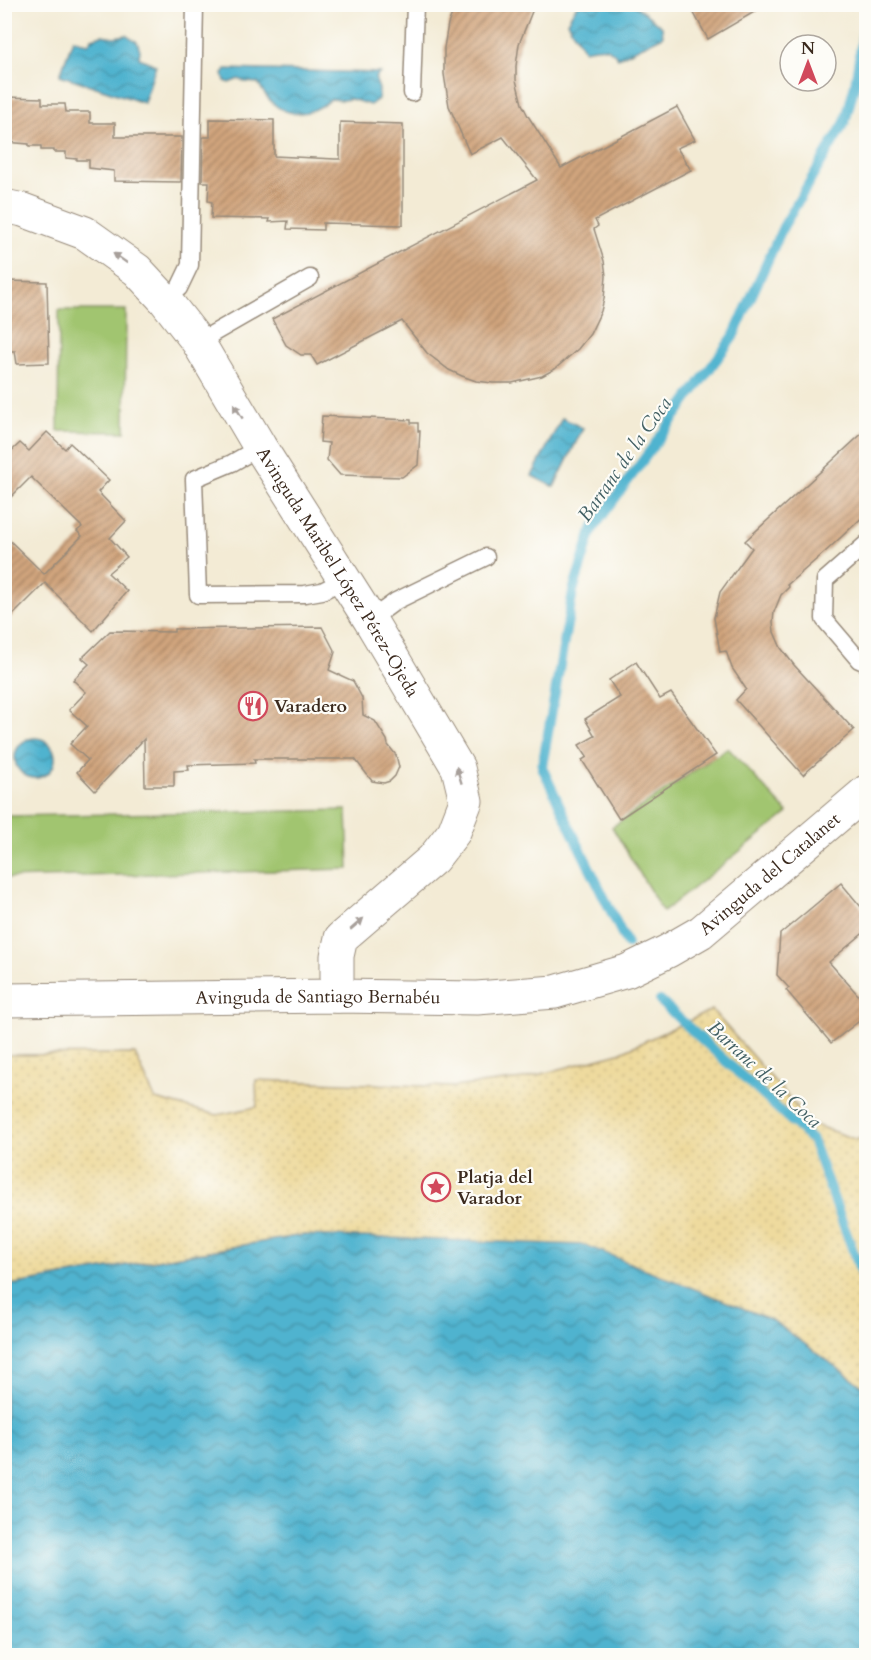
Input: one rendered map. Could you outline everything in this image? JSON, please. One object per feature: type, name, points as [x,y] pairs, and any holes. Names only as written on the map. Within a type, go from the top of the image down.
[{"type":"street","name":"Avinguda Maribel López Pérez-Ojeda","points":[[4,206],[23,210],[85,234],[137,270],[165,300],[198,342],[260,447],[370,620],[458,768],[466,801],[454,832],[433,859],[341,938],[337,956],[337,996]]},
{"type":"street","name":"Avinguda del Catalanet","points":[[627,971],[701,932],[867,792]]},
{"type":"street","name":"Avinguda de Santiago Bernabéu","points":[[4,1000],[337,996],[477,998],[555,992],[627,971]]},
{"type":"lane","points":[[165,300],[179,288],[190,265],[195,4]]},
{"type":"lane","points":[[412,93],[415,4]]},
{"type":"lane","points":[[198,342],[310,278]]},
{"type":"lane","points":[[260,447],[232,464],[194,479],[198,595],[305,594],[322,591],[344,580]]},
{"type":"lane","points":[[867,544],[825,580],[824,619],[859,660],[867,663]]},
{"type":"lane","points":[[370,620],[396,601],[486,557]]},
{"type":"sand","name":"Platja del Varador","points":[[712,1010],[812,1124],[857,1140],[866,1135],[866,1389],[772,1320],[303,1235],[5,1286],[5,1055],[135,1054],[155,1099],[217,1115],[257,1107],[256,1080],[453,1087],[523,1079],[619,1053]]},
{"type":"green space","points":[[59,310],[126,310],[125,432],[58,431]]},
{"type":"green space","points":[[728,748],[788,813],[663,912],[612,827]]},
{"type":"green space","points":[[347,810],[349,869],[5,878],[5,816]]},
{"type":"water","points":[[577,5],[635,5],[662,27],[663,36],[618,58],[611,50],[603,48],[584,50],[567,22]]},
{"type":"water","points":[[102,35],[114,37],[127,35],[137,42],[140,50],[139,58],[156,65],[144,103],[60,75],[73,39],[88,44],[92,38]]},
{"type":"water","points":[[226,69],[380,73],[375,78],[379,89],[378,99],[370,105],[351,99],[331,99],[310,111],[290,112],[272,103],[258,83],[239,79],[229,83],[225,81],[223,74]]},
{"type":"water","points":[[562,418],[583,428],[554,487],[532,476]]},
{"type":"water","points":[[35,738],[49,744],[55,758],[49,772],[35,778],[21,772],[15,758],[21,744]]},
{"type":"water","points":[[303,1235],[585,1245],[772,1320],[866,1389],[866,1655],[5,1655],[5,1286]]},
{"type":"building","points":[[456,4],[535,4],[519,44],[516,80],[522,104],[528,116],[561,168],[677,107],[695,140],[677,148],[691,170],[595,220],[598,226],[594,229],[606,276],[601,311],[590,334],[578,349],[555,369],[542,376],[512,383],[493,383],[462,376],[449,370],[427,353],[402,321],[317,365],[311,355],[301,355],[286,345],[272,319],[537,180],[503,137],[470,154],[449,106],[444,74],[444,48],[448,24]]},
{"type":"building","points":[[689,4],[768,4],[708,39]]},
{"type":"building","points":[[4,97],[42,98],[42,104],[65,104],[66,112],[90,112],[90,123],[115,123],[115,137],[182,137],[181,182],[114,181],[114,171],[89,168],[89,160],[66,158],[66,152],[41,150],[41,146],[5,142]]},
{"type":"building","points":[[210,119],[274,120],[274,156],[335,159],[340,159],[340,122],[403,124],[403,225],[323,223],[323,230],[287,229],[288,221],[211,218],[212,202],[208,201],[209,182],[202,182],[203,137],[210,137]]},
{"type":"building","points":[[4,281],[47,282],[49,363],[17,364],[15,351],[4,351]]},
{"type":"building","points":[[322,416],[411,420],[411,423],[418,423],[418,431],[420,431],[418,465],[402,477],[340,475],[327,460],[329,443],[320,442]]},
{"type":"building","points":[[867,429],[867,513],[787,585],[789,587],[781,595],[774,612],[774,632],[781,648],[854,730],[803,775],[736,700],[746,689],[732,668],[726,651],[720,652],[714,618],[720,592],[752,548],[745,541]]},
{"type":"building","points":[[47,432],[65,449],[70,443],[109,480],[98,492],[126,521],[110,538],[127,557],[108,573],[127,591],[93,631],[45,583],[4,624],[4,535],[44,574],[82,536],[77,531],[82,527],[31,477],[4,504],[4,458],[20,443],[29,451]]},
{"type":"building","name":"Varadero","points":[[322,627],[335,652],[329,670],[353,681],[362,698],[363,715],[375,721],[396,755],[399,767],[390,781],[384,783],[372,781],[355,759],[254,759],[255,763],[188,765],[189,770],[174,771],[174,786],[145,786],[144,739],[95,791],[77,772],[88,760],[70,744],[87,726],[69,710],[86,692],[73,680],[89,664],[82,658],[110,631],[174,632],[174,629]]},
{"type":"building","points":[[636,662],[660,699],[671,693],[716,755],[619,819],[582,760],[587,757],[579,745],[595,736],[585,719],[620,697],[609,680]]},
{"type":"building","points":[[841,883],[867,914],[867,930],[829,962],[867,1005],[867,1015],[831,1043],[786,990],[789,988],[777,975],[780,934]]},
{"type":"waterway","name":"Barranc de la Coca","points":[[627,944],[542,767],[573,591],[592,530],[733,337],[783,227],[845,122],[855,84],[866,15]]},
{"type":"waterway","name":"Barranc de la Coca","points":[[660,1001],[812,1140],[866,1286]]},
{"type":"place","name":"Varadero","points":[[253,706]]},
{"type":"place","name":"Platja del Varador","points":[[436,1187]]}]
